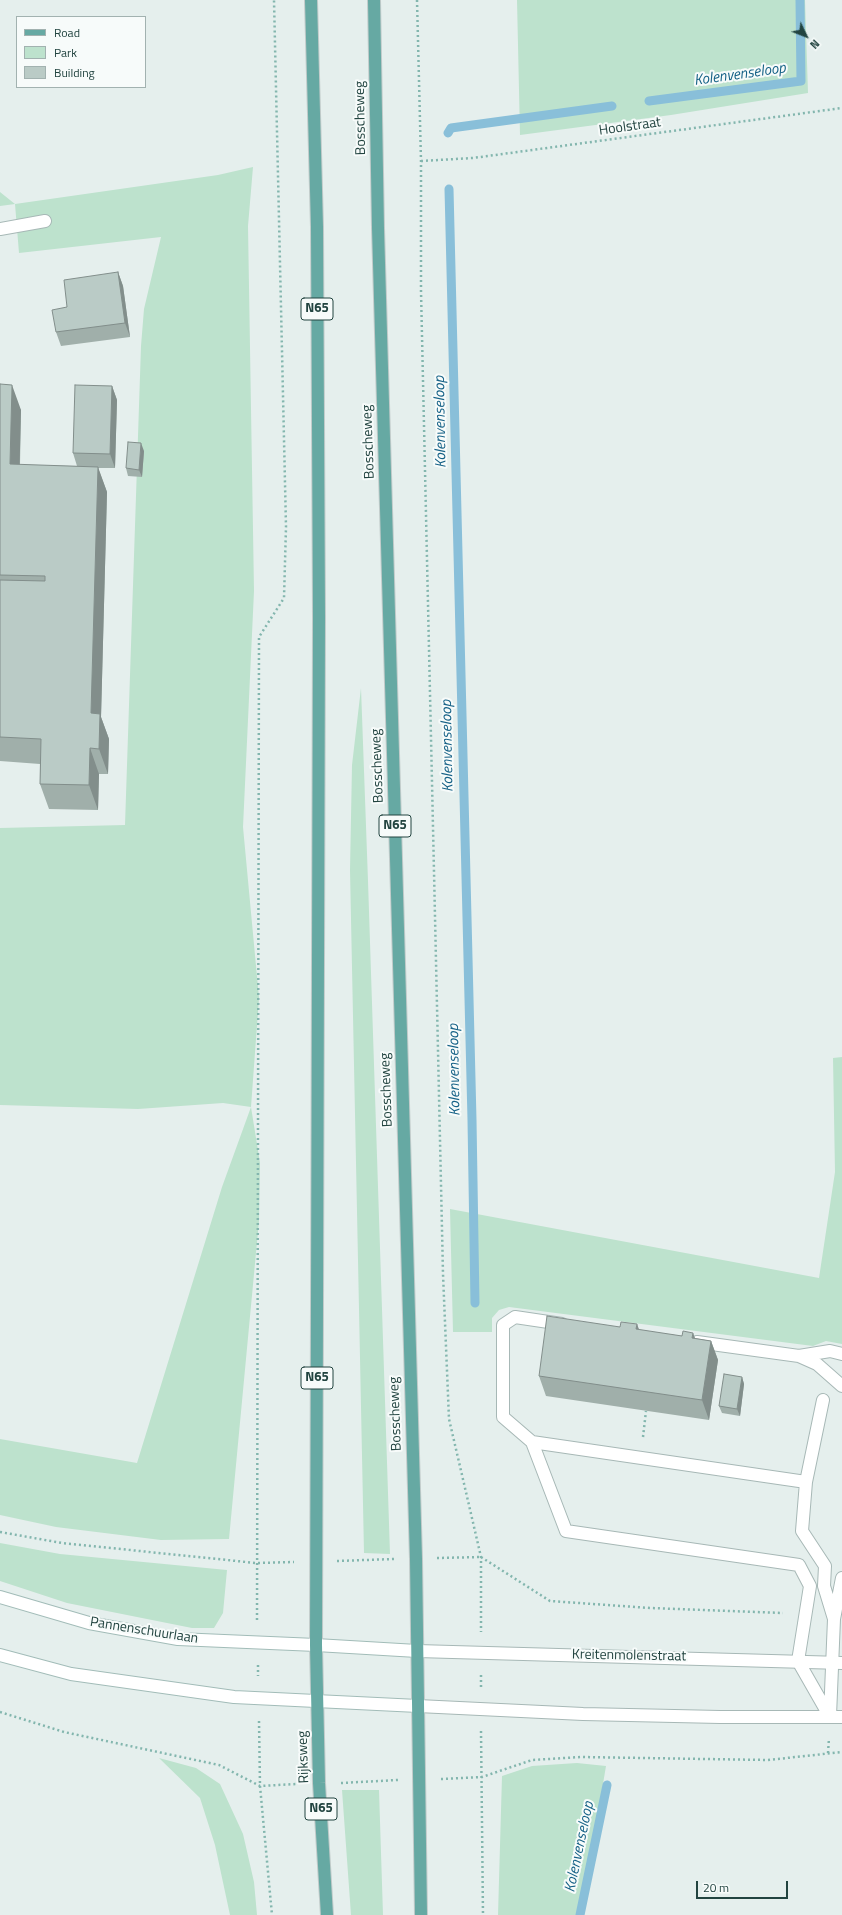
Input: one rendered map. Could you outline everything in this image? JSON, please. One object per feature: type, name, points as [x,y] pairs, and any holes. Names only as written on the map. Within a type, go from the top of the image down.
[{"type":"main road","name":"N65","points":[[311,0],[317,227],[319,610],[316,1645]]},
{"type":"main road","name":"Bosscheweg","points":[[374,0],[378,236],[416,1559],[417,1651]]},
{"type":"main road","name":"Rijksweg","points":[[316,1645],[316,1702],[327,1915]]},
{"type":"main road","name":"N65","points":[[417,1651],[421,1915]]},
{"type":"street","points":[[0,229],[45,221]]},
{"type":"street","points":[[570,1325],[515,1317],[503,1325],[503,1417],[532,1442],[566,1531],[799,1565],[810,1586],[798,1661],[830,1717]]},
{"type":"street","points":[[689,1341],[799,1356],[817,1364],[842,1386]]},
{"type":"street","points":[[799,1356],[830,1351],[842,1354]]},
{"type":"street","points":[[823,1400],[806,1482],[802,1531],[824,1566],[824,1586],[834,1619],[837,1663],[830,1717]]},
{"type":"street","points":[[532,1442],[806,1482]]},
{"type":"street","points":[[834,1619],[842,1578]]},
{"type":"street","name":"Pannenschuurlaan","points":[[0,1597],[42,1611],[89,1623],[178,1639],[417,1651]]},
{"type":"street","name":"Kreitenmolenstraat","points":[[417,1651],[837,1663]]},
{"type":"street","points":[[0,1654],[71,1674],[119,1682],[234,1697],[583,1714],[720,1717],[842,1717]]},
{"type":"path","points":[[256,1563],[260,893],[259,637],[284,598],[286,527],[274,0]]},
{"type":"path","points":[[418,0],[421,162],[421,300],[443,1258],[448,1396],[449,1419],[481,1557]]},
{"type":"path","name":"Hoolstraat","points":[[421,162],[473,158],[842,108]]},
{"type":"path","points":[[0,1532],[62,1543],[256,1563],[481,1557],[550,1601],[805,1615]]},
{"type":"path","points":[[0,1712],[64,1732],[219,1765],[260,1786],[482,1777],[532,1760],[581,1757],[768,1760],[842,1752]]},
{"type":"path","points":[[482,1777],[483,1915]]},
{"type":"path","points":[[260,1786],[272,1915]]},
{"type":"green space","points":[[517,0],[805,0],[808,93],[671,115],[520,135]]},
{"type":"green space","points":[[253,167],[248,226],[254,591],[243,827],[259,998],[251,1107],[223,1103],[138,1109],[0,1105],[0,828],[125,825],[141,346],[144,309],[161,237],[19,253],[15,204],[218,175]]},
{"type":"green space","points":[[0,192],[15,204],[0,206]]},
{"type":"green space","points":[[361,688],[390,1554],[364,1553],[350,870],[352,765]]},
{"type":"green space","points":[[842,1057],[842,1344],[826,1341],[813,1346],[509,1307],[499,1310],[492,1318],[492,1332],[453,1332],[450,1209],[819,1278],[835,1172],[833,1058]]},
{"type":"green space","points":[[251,1107],[260,1163],[259,1221],[229,1539],[161,1540],[56,1527],[0,1515],[0,1439],[137,1463],[222,1187]]},
{"type":"green space","points":[[0,1543],[60,1554],[227,1570],[223,1613],[214,1628],[192,1628],[67,1603],[0,1581]]},
{"type":"green space","points":[[159,1758],[196,1768],[220,1784],[243,1834],[254,1882],[257,1915],[230,1915],[215,1845],[200,1798]]},
{"type":"green space","points":[[577,1763],[606,1766],[581,1915],[498,1915],[502,1776],[532,1766]]},
{"type":"green space","points":[[342,1790],[379,1790],[383,1915],[351,1915]]},
{"type":"building","points":[[118,272],[125,323],[56,332],[52,310],[67,307],[64,280]]},
{"type":"building","points":[[0,384],[12,385],[10,464],[98,467],[91,713],[100,714],[99,749],[90,748],[89,785],[40,784],[41,739],[0,737],[0,580],[45,581],[45,576],[0,575]]},
{"type":"building","points":[[75,385],[112,386],[110,454],[73,453]]},
{"type":"building","points":[[128,442],[141,443],[139,470],[126,468]]},
{"type":"building","points":[[547,1316],[620,1327],[621,1322],[637,1324],[636,1329],[682,1336],[683,1331],[693,1333],[692,1338],[711,1341],[702,1400],[539,1376]]},
{"type":"building","points":[[724,1374],[742,1377],[737,1409],[719,1406]]},
{"type":"waterway","name":"Kolenvenseloop","points":[[649,101],[801,81],[800,0]]},
{"type":"waterway","name":"Kolenvenseloop","points":[[448,133],[451,128],[612,106]]},
{"type":"waterway","name":"Kolenvenseloop","points":[[449,189],[472,1120],[475,1303]]},
{"type":"waterway","name":"Kolenvenseloop","points":[[580,1915],[607,1785]]}]
